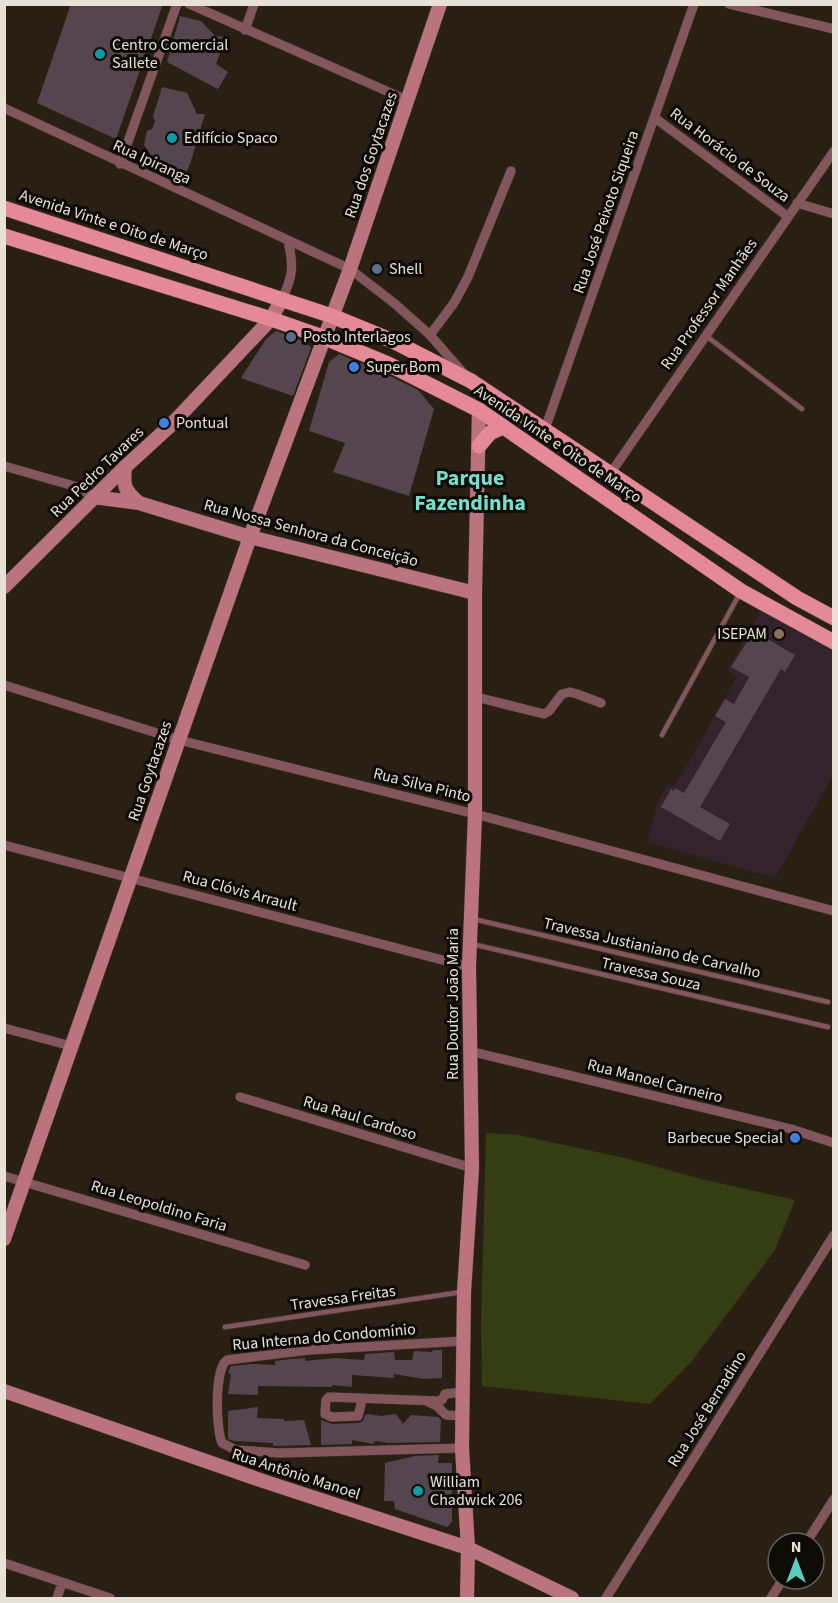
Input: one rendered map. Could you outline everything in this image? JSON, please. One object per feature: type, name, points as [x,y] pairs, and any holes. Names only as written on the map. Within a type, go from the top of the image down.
[{"type":"main road","name":"Avenida Vinte e Oito de Março","points":[[4,208],[332,316],[393,341],[471,381],[796,598],[834,618]]},
{"type":"main road","name":"Avenida Vinte e Oito de Março","points":[[4,236],[323,337],[388,364],[480,410],[741,591],[834,642]]},
{"type":"main road","points":[[471,381],[477,392],[480,410]]},
{"type":"main road","points":[[479,446],[490,433],[503,427]]},
{"type":"street","points":[[120,164],[177,4]]},
{"type":"street","points":[[189,4],[407,100]]},
{"type":"street","points":[[245,30],[254,4]]},
{"type":"street","name":"Rua dos Goytacazes","points":[[332,316],[440,4]]},
{"type":"street","name":"Rua José Peixoto Siqueira","points":[[545,429],[694,4]]},
{"type":"street","points":[[729,4],[834,29]]},
{"type":"street","name":"Rua Ipiranga","points":[[4,108],[120,164],[350,269],[430,335],[471,381]]},
{"type":"street","name":"Rua Horácio de Souza","points":[[655,118],[787,216]]},
{"type":"street","name":"Rua Professor Manhães","points":[[610,474],[834,151]]},
{"type":"street","points":[[430,335],[454,303],[468,278],[512,171]]},
{"type":"street","points":[[797,203],[834,214]]},
{"type":"street","points":[[282,299],[292,271],[288,241]]},
{"type":"street","name":"Rua Pedro Tavares","points":[[4,587],[124,467],[171,425],[271,320],[282,299]]},
{"type":"street","name":"Rua Goytacazes","points":[[4,1239],[250,537],[332,316]]},
{"type":"street","name":"Rua Doutor João Maria","points":[[467,1599],[468,1548],[462,1448],[464,1292],[472,1168],[469,943],[475,814],[475,593],[480,410]]},
{"type":"street","name":"Rua Nossa Senhora da Conceição","points":[[4,466],[74,486],[94,497],[139,503],[250,537],[475,593]]},
{"type":"street","points":[[124,467],[123,483],[128,494],[139,503]]},
{"type":"street","name":"Rua Silva Pinto","points":[[4,685],[179,740],[475,814],[834,911]]},
{"type":"street","points":[[476,697],[544,714],[562,694],[570,692],[601,703]]},
{"type":"street","name":"Rua Clóvis Arrault","points":[[4,845],[469,967]]},
{"type":"street","points":[[4,1028],[71,1047]]},
{"type":"street","name":"Rua Manoel Carneiro","points":[[469,1051],[791,1129],[834,1143]]},
{"type":"street","name":"Rua Raul Cardoso","points":[[240,1097],[472,1168]]},
{"type":"street","name":"Rua Leopoldino Faria","points":[[4,1176],[305,1265]]},
{"type":"street","name":"Rua José Bernadino","points":[[606,1599],[834,1235]]},
{"type":"street","name":"Rua Interna do Condomínio","points":[[462,1448],[280,1453],[243,1451],[230,1449],[222,1443],[218,1425],[220,1372],[223,1363],[227,1360],[309,1350],[464,1341]]},
{"type":"street","name":"Rua Antônio Manoel","points":[[4,1391],[266,1482],[468,1548],[573,1599]]},
{"type":"street","points":[[360,1398],[442,1400],[445,1394],[463,1392]]},
{"type":"street","points":[[426,1400],[438,1406],[446,1415],[463,1416]]},
{"type":"street","points":[[814,1531],[834,1499]]},
{"type":"street","points":[[4,1563],[110,1599]]},
{"type":"street","points":[[57,1599],[62,1583]]},
{"type":"lane","points":[[705,335],[802,409]]},
{"type":"lane","points":[[662,735],[741,591]]},
{"type":"lane","name":"Travessa Justianiano de Carvalho","points":[[470,918],[828,1002]]},
{"type":"lane","name":"Travessa Souza","points":[[469,943],[828,1028]]},
{"type":"lane","name":"Travessa Freitas","points":[[225,1328],[464,1292]]},
{"type":"shaded area","points":[[762,609],[833,650],[833,775],[775,878],[647,842],[657,804],[668,784],[674,786],[682,774],[737,676],[727,670]]},
{"type":"green space","points":[[486,1133],[518,1135],[625,1158],[701,1179],[795,1200],[775,1250],[691,1362],[650,1404],[482,1386],[481,1326]]},
{"type":"building","name":"Centro Comercial Sallete","points":[[71,4],[163,4],[116,139],[37,103]]},
{"type":"building","points":[[180,16],[201,21],[215,36],[226,37],[216,64],[228,72],[218,89],[167,62]]},
{"type":"building","name":"Edifício Spaco","points":[[162,87],[187,93],[197,114],[205,114],[190,164],[182,182],[155,170],[157,164],[144,145],[147,131],[152,129],[155,121],[153,116]]},
{"type":"building","points":[[276,331],[306,342],[311,348],[293,396],[241,378],[266,339]]},
{"type":"building","points":[[339,354],[418,390],[434,409],[409,496],[333,472],[345,443],[309,431],[329,362]]},
{"type":"building","points":[[754,631],[795,655],[785,672],[781,669],[700,807],[730,824],[720,841],[661,807],[671,789],[674,791],[675,788],[684,793],[726,722],[715,716],[725,699],[734,704],[749,677],[731,667]]},
{"type":"building","points":[[442,1350],[442,1378],[424,1379],[394,1374],[394,1378],[352,1375],[352,1387],[258,1386],[258,1395],[228,1394],[231,1374],[228,1373],[231,1366],[275,1365],[275,1361],[305,1358],[305,1361],[334,1358],[364,1360],[365,1354],[394,1352],[395,1360],[412,1360],[414,1351],[432,1352]]},
{"type":"building","points":[[258,1407],[257,1418],[284,1419],[284,1421],[304,1420],[311,1445],[273,1446],[273,1443],[228,1439],[228,1411]]},
{"type":"building","points":[[369,1414],[381,1416],[396,1414],[403,1424],[411,1415],[438,1417],[441,1420],[440,1442],[375,1441],[373,1444],[352,1440],[352,1444],[321,1445],[321,1420],[332,1424],[358,1423]]},
{"type":"building","name":"William Chadwick 206","points":[[439,1455],[438,1463],[452,1463],[452,1522],[447,1527],[395,1509],[394,1501],[384,1501],[385,1463],[415,1456]]},
{"type":"place","name":"Centro Comercial Sallete","points":[[100,54]]},
{"type":"place","name":"Edifício Spaco","points":[[172,138]]},
{"type":"place","name":"Shell","points":[[377,269]]},
{"type":"place","name":"Posto Interlagos","points":[[291,337]]},
{"type":"place","name":"Super Bom","points":[[354,367]]},
{"type":"place","name":"Pontual","points":[[164,423]]},
{"type":"place","name":"ISEPAM","points":[[779,634]]},
{"type":"place","name":"Barbecue Special","points":[[795,1138]]},
{"type":"place","name":"William Chadwick 206","points":[[418,1491]]},
{"type":"district","name":"Parque Fazendinha","points":[[470,490]]}]
